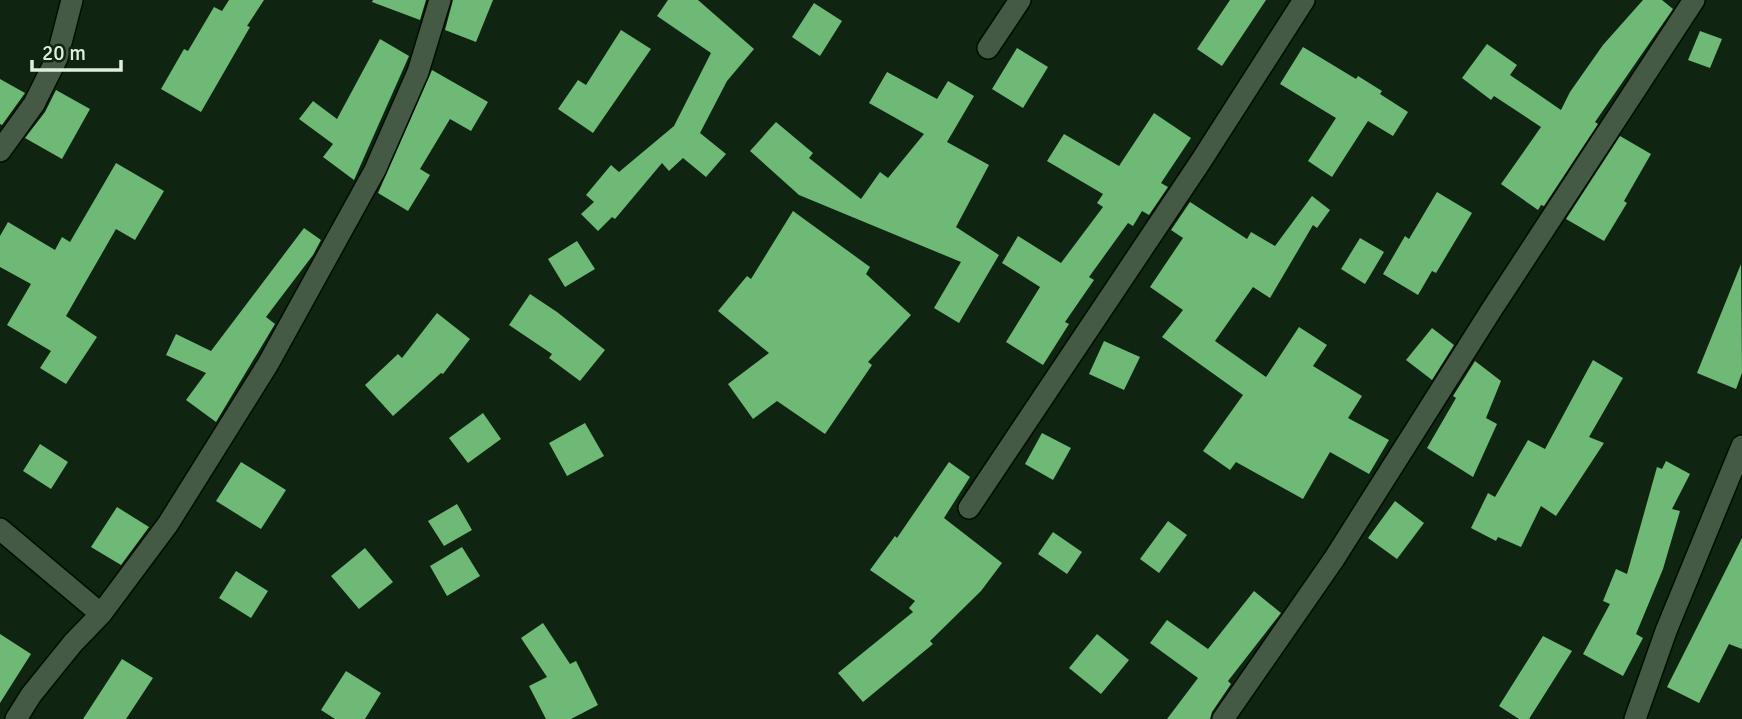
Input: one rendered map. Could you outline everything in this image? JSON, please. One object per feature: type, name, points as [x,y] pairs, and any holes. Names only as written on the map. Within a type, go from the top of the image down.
[{"type":"street","points":[[0,151],[34,104],[57,58],[72,0]]},
{"type":"street","points":[[16,719],[31,695],[101,614],[168,524],[268,364],[375,170],[418,72],[440,0]]},
{"type":"street","points":[[988,48],[1020,0]]},
{"type":"street","points":[[968,508],[1201,162],[1304,0]]},
{"type":"street","points":[[1223,719],[1334,559],[1492,309],[1694,0]]},
{"type":"street","points":[[1635,719],[1666,631],[1742,446]]},
{"type":"street","points":[[0,529],[101,614]]},
{"type":"building","points":[[229,0],[264,0],[201,112],[161,89],[184,49],[188,51],[214,7],[222,11]]},
{"type":"building","points":[[426,0],[420,20],[372,2]]},
{"type":"building","points":[[453,0],[493,0],[476,42],[445,30]]},
{"type":"building","points":[[668,0],[698,0],[754,49],[727,81],[700,133],[726,154],[706,177],[683,158],[669,171],[662,163],[615,219],[612,217],[598,231],[581,214],[594,202],[586,195],[611,165],[619,172],[674,126],[711,53],[657,16]]},
{"type":"building","points":[[1230,0],[1266,0],[1222,66],[1197,49]]},
{"type":"building","points":[[1643,0],[1662,0],[1673,9],[1595,122],[1598,124],[1544,206],[1541,205],[1538,210],[1501,184],[1541,127],[1494,96],[1491,100],[1462,78],[1487,44],[1517,65],[1510,75],[1561,110],[1570,92],[1603,45]]},
{"type":"building","points":[[814,3],[842,21],[820,56],[792,37]]},
{"type":"building","points":[[621,30],[651,49],[593,133],[558,109],[578,80],[586,85]]},
{"type":"building","points":[[1700,31],[1722,39],[1710,68],[1688,60]]},
{"type":"building","points":[[380,39],[409,56],[354,180],[323,157],[333,144],[299,119],[313,101],[337,119]]},
{"type":"building","points":[[1303,47],[1356,79],[1358,76],[1408,112],[1393,136],[1368,121],[1332,177],[1308,161],[1336,118],[1280,84]]},
{"type":"building","points":[[1017,48],[1048,67],[1023,108],[992,89]]},
{"type":"building","points":[[432,70],[488,102],[471,131],[450,119],[420,169],[430,175],[408,211],[378,193]]},
{"type":"building","points":[[887,72],[937,99],[948,81],[974,96],[947,142],[989,165],[956,227],[999,255],[959,323],[934,308],[961,262],[799,195],[750,151],[776,122],[813,153],[809,158],[861,199],[880,172],[888,178],[924,134],[869,103]]},
{"type":"building","points":[[0,79],[25,93],[2,125],[0,124]]},
{"type":"building","points":[[56,90],[90,109],[62,159],[25,138],[45,112]]},
{"type":"building","points":[[1154,113],[1191,138],[1161,183],[1168,187],[1149,215],[1142,211],[1133,226],[1128,223],[1089,277],[1094,280],[1065,322],[1069,324],[1043,365],[1006,342],[1040,287],[1002,263],[1018,236],[1061,263],[1103,207],[1097,203],[1103,194],[1047,161],[1064,134],[1119,166]]},
{"type":"building","points":[[1620,136],[1651,154],[1624,201],[1627,203],[1604,241],[1566,219]]},
{"type":"building","points":[[116,163],[164,191],[135,240],[116,229],[66,316],[97,337],[66,384],[40,368],[51,351],[7,325],[31,284],[0,267],[0,236],[8,222],[55,250],[62,237],[70,242]]},
{"type":"building","points":[[1437,192],[1472,213],[1436,273],[1432,271],[1418,295],[1383,274],[1405,236],[1409,239]]},
{"type":"building","points":[[1312,196],[1330,210],[1317,228],[1313,225],[1270,298],[1253,287],[1215,341],[1266,377],[1299,327],[1327,345],[1313,366],[1362,396],[1348,418],[1389,440],[1369,474],[1330,452],[1303,499],[1236,462],[1230,470],[1203,451],[1243,395],[1162,337],[1183,310],[1150,287],[1183,238],[1171,230],[1190,202],[1247,239],[1251,232],[1275,246]]},
{"type":"building","points":[[793,211],[870,267],[866,274],[911,315],[868,362],[872,365],[825,434],[777,401],[753,419],[728,384],[769,353],[718,311],[747,276],[751,279]]},
{"type":"building","points":[[304,228],[321,240],[313,255],[266,317],[275,324],[216,422],[186,400],[206,373],[166,355],[176,334],[211,351]]},
{"type":"building","points":[[1360,238],[1384,252],[1365,284],[1341,269]]},
{"type":"building","points":[[577,241],[595,269],[565,287],[548,259]]},
{"type":"building","points":[[1741,264],[1742,373],[1736,389],[1697,373]]},
{"type":"building","points":[[530,294],[605,350],[580,381],[549,358],[552,354],[509,325]]},
{"type":"building","points":[[437,313],[470,339],[443,374],[393,416],[365,385],[398,354],[402,358]]},
{"type":"building","points":[[1432,328],[1454,345],[1432,380],[1406,360]]},
{"type":"building","points":[[1104,341],[1140,357],[1124,390],[1089,374]]},
{"type":"building","points":[[1593,360],[1623,378],[1589,437],[1604,443],[1556,516],[1541,506],[1521,547],[1498,537],[1496,541],[1471,528],[1488,493],[1495,497],[1528,440],[1545,449]]},
{"type":"building","points":[[1475,361],[1501,381],[1486,418],[1497,424],[1473,477],[1427,448],[1456,398],[1453,396]]},
{"type":"building","points":[[483,413],[501,439],[468,463],[449,438]]},
{"type":"building","points":[[585,423],[604,456],[567,476],[549,443]]},
{"type":"building","points":[[1042,433],[1071,448],[1053,480],[1025,464]]},
{"type":"building","points":[[40,444],[68,462],[51,489],[23,471]]},
{"type":"building","points":[[1666,461],[1690,474],[1672,509],[1680,511],[1663,569],[1636,634],[1643,638],[1623,676],[1583,654],[1610,604],[1603,601],[1616,569],[1627,574],[1657,467],[1662,469]]},
{"type":"building","points":[[241,462],[286,490],[261,529],[216,501]]},
{"type":"building","points":[[949,462],[970,477],[944,518],[1002,563],[981,591],[930,641],[933,644],[863,702],[838,673],[913,612],[909,608],[915,601],[870,570],[895,536],[897,538]]},
{"type":"building","points":[[1395,501],[1424,523],[1397,559],[1368,538]]},
{"type":"building","points":[[457,504],[472,530],[444,546],[428,521]]},
{"type":"building","points":[[117,507],[149,527],[121,565],[91,547]]},
{"type":"building","points":[[1168,521],[1187,535],[1159,573],[1140,559]]},
{"type":"building","points":[[1053,532],[1082,552],[1067,574],[1038,554]]},
{"type":"building","points":[[1742,538],[1742,649],[1729,644],[1699,703],[1667,687]]},
{"type":"building","points":[[462,547],[480,576],[447,596],[430,566]]},
{"type":"building","points":[[365,548],[393,582],[359,609],[331,576]]},
{"type":"building","points":[[236,571],[268,591],[251,618],[219,598]]},
{"type":"building","points":[[1254,591],[1281,613],[1228,681],[1231,684],[1210,719],[1167,719],[1198,678],[1150,643],[1167,620],[1208,649]]},
{"type":"building","points":[[543,623],[570,664],[576,661],[598,705],[571,719],[546,719],[529,686],[547,677],[521,638]]},
{"type":"building","points":[[0,634],[31,654],[0,703]]},
{"type":"building","points":[[1097,634],[1129,660],[1101,694],[1069,668]]},
{"type":"building","points":[[1543,636],[1572,651],[1529,719],[1519,719],[1499,706]]},
{"type":"building","points":[[122,659],[153,678],[126,719],[83,719]]},
{"type":"building","points":[[346,671],[381,693],[365,719],[335,719],[321,710]]}]
